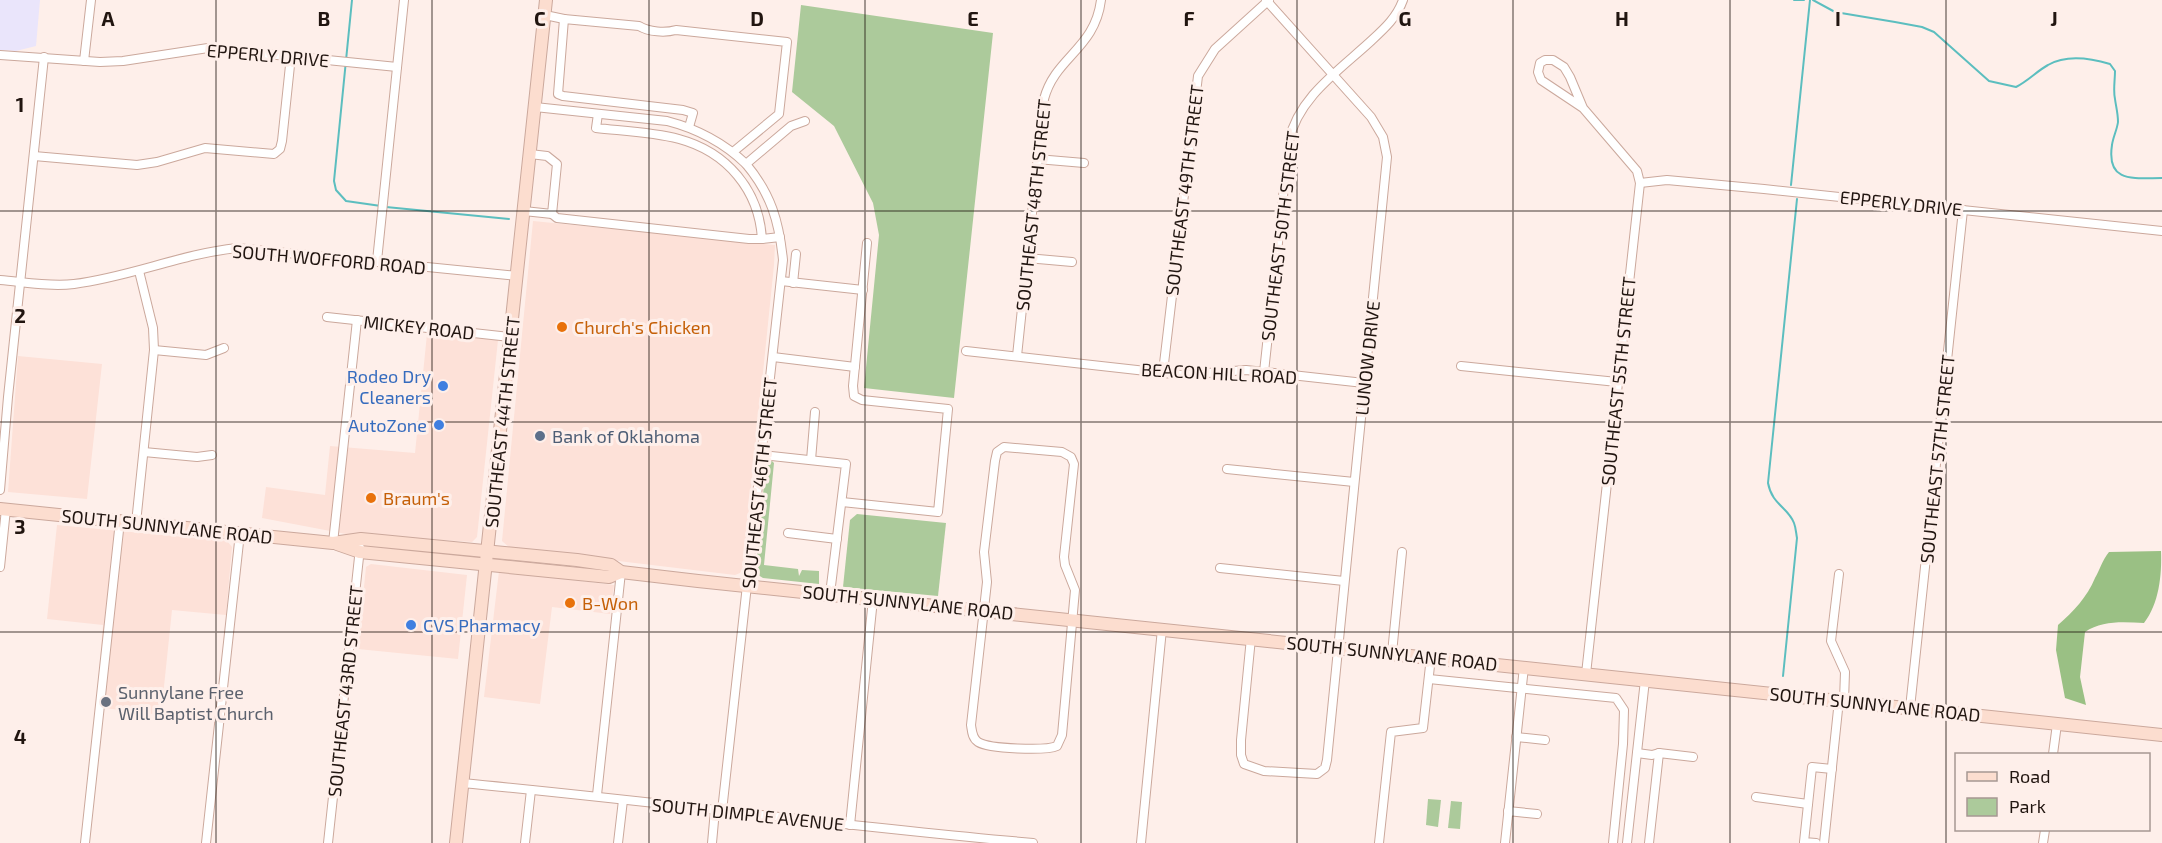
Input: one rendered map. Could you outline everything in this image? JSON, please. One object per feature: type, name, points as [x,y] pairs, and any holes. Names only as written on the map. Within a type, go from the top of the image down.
[{"type":"main road","name":"SOUTHEAST 44TH STREET","points":[[456,843],[546,0]]},
{"type":"main road","name":"SOUTH SUNNYLANE ROAD","points":[[3,509],[333,543],[488,551],[610,565],[621,572],[747,586],[2162,735]]},
{"type":"main road","name":"SOUTH SUNNYLANE ROAD","points":[[361,545],[487,565],[609,577],[621,572]]},
{"type":"street","points":[[84,61],[91,0]]},
{"type":"street","points":[[376,261],[404,0]]},
{"type":"street","name":"SOUTHEAST 48TH STREET","points":[[1017,356],[1042,110],[1048,84],[1090,34],[1098,17],[1101,0]]},
{"type":"street","name":"LUNOW DRIVE","points":[[1251,638],[1240,740],[1244,764],[1264,771],[1317,774],[1325,768],[1327,760],[1387,157],[1378,127],[1267,0]]},
{"type":"street","name":"SOUTHEAST 49TH STREET","points":[[1163,372],[1198,76],[1215,49],[1267,0]]},
{"type":"street","name":"SOUTHEAST 50TH STREET","points":[[1264,372],[1290,132],[1301,109],[1392,21],[1403,0]]},
{"type":"street","points":[[545,15],[639,26],[645,30],[669,32],[676,30],[787,42],[779,114],[733,152]]},
{"type":"street","points":[[564,19],[557,91],[560,95],[683,110],[693,113],[689,127]]},
{"type":"street","name":"EPPERLY DRIVE","points":[[0,55],[84,61],[123,61],[208,48],[397,67]]},
{"type":"street","points":[[34,156],[137,165],[157,162],[204,148],[274,154],[280,149],[282,141],[291,56]]},
{"type":"street","points":[[0,490],[44,57]]},
{"type":"street","points":[[1583,108],[1564,67],[1553,60],[1540,63],[1538,72],[1541,80],[1583,108],[1637,171],[1640,183]]},
{"type":"street","points":[[570,111],[572,97]]},
{"type":"street","name":"SOUTHEAST 46TH STREET","points":[[535,107],[667,121],[706,134],[746,164],[774,208],[783,260],[781,281],[747,586],[712,843]]},
{"type":"street","points":[[598,114],[596,128],[680,139],[715,156],[734,171],[757,205],[762,239]]},
{"type":"street","points":[[746,164],[791,126],[805,121]]},
{"type":"street","points":[[530,154],[547,156],[557,164],[552,214]]},
{"type":"street","points":[[1037,159],[1084,163]]},
{"type":"street","name":"EPPERLY DRIVE","points":[[1640,183],[1667,180],[2162,231]]},
{"type":"street","name":"SOUTHEAST 55TH STREET","points":[[1586,674],[1640,183]]},
{"type":"street","name":"SOUTHEAST 57TH STREET","points":[[1910,708],[1963,210]]},
{"type":"street","points":[[524,211],[552,214],[557,218],[749,239],[780,237]]},
{"type":"street","points":[[842,502],[938,512],[948,409],[857,399],[853,392],[867,243]]},
{"type":"street","name":"SOUTH WOFFORD ROAD","points":[[0,280],[71,284],[139,271],[210,251],[237,248],[517,276]]},
{"type":"street","points":[[793,283],[796,254]]},
{"type":"street","points":[[1027,258],[1072,262]]},
{"type":"street","points":[[136,523],[154,350],[153,328],[139,271]]},
{"type":"street","points":[[781,281],[863,290]]},
{"type":"street","name":"MICKEY ROAD","points":[[327,317],[510,338]]},
{"type":"street","points":[[333,543],[357,320]]},
{"type":"street","points":[[154,350],[206,355],[224,348]]},
{"type":"street","name":"BEACON HILL ROAD","points":[[966,351],[1190,375],[1233,370],[1365,383]]},
{"type":"street","points":[[773,357],[855,367]]},
{"type":"street","points":[[1461,366],[1617,382]]},
{"type":"street","points":[[811,460],[815,412]]},
{"type":"street","points":[[1004,447],[1062,452],[1071,457],[1074,464],[1064,557],[1075,590],[1062,735],[1057,746],[1041,750],[990,745],[978,742],[972,734],[983,610],[987,582],[984,552],[994,461],[997,452],[1004,447]]},
{"type":"street","points":[[144,452],[196,457],[212,455]]},
{"type":"street","points":[[762,455],[846,464],[830,594]]},
{"type":"street","points":[[1227,469],[1354,482]]},
{"type":"street","points":[[0,567],[3,509]]},
{"type":"street","points":[[85,843],[120,521]]},
{"type":"street","points":[[206,843],[240,533]]},
{"type":"street","points":[[788,533],[837,539]]},
{"type":"street","name":"SOUTHEAST 43RD STREET","points":[[328,843],[361,545]]},
{"type":"street","points":[[1392,653],[1402,552]]},
{"type":"street","points":[[1220,568],[1344,581]]},
{"type":"street","points":[[597,795],[621,572]]},
{"type":"street","points":[[1824,843],[1845,672],[1831,641],[1839,574]]},
{"type":"street","points":[[850,825],[873,599]]},
{"type":"street","points":[[1141,843],[1162,629]]},
{"type":"street","points":[[1379,843],[1391,732],[1423,728],[1431,657]]},
{"type":"street","points":[[1505,843],[1524,667]]},
{"type":"street","points":[[1429,679],[1616,698],[1624,710],[1623,744],[1613,843]]},
{"type":"street","points":[[1628,843],[1645,680]]},
{"type":"street","points":[[2053,753],[2057,723]]},
{"type":"street","points":[[1516,737],[1545,740]]},
{"type":"street","points":[[1623,744],[1652,755],[1659,753],[1693,756]]},
{"type":"street","points":[[1649,843],[1659,753]]},
{"type":"street","points":[[1816,843],[1804,842],[1812,767],[1832,769]]},
{"type":"street","name":"SOUTH DIMPLE AVENUE","points":[[462,783],[597,795],[964,840],[1033,843]]},
{"type":"street","points":[[525,843],[531,790]]},
{"type":"street","points":[[1756,797],[1808,804]]},
{"type":"street","points":[[618,843],[623,800]]},
{"type":"street","points":[[1508,811],[1537,814]]},
{"type":"street","points":[[1614,827],[1628,828]]},
{"type":"shaded area","points":[[0,0],[40,0],[36,46],[16,51],[0,50]]},
{"type":"shaded area","points":[[533,221],[775,245],[743,567],[740,573],[735,575],[510,548],[502,541]]},
{"type":"shaded area","points":[[427,334],[498,340],[477,537],[472,542],[346,534],[262,518],[266,487],[325,495],[330,446],[415,453]]},
{"type":"shaded area","points":[[18,356],[102,364],[87,499],[8,492]]},
{"type":"shaded area","points":[[57,525],[227,541],[232,547],[226,615],[172,610],[161,715],[96,707],[103,625],[47,619]]},
{"type":"shaded area","points":[[371,564],[467,575],[458,659],[358,649],[366,567]]},
{"type":"shaded area","points":[[499,571],[614,585],[610,614],[552,607],[540,704],[484,697]]},
{"type":"green space","points":[[801,5],[993,33],[954,398],[864,388],[879,235],[873,203],[834,126],[792,92]]},
{"type":"green space","points":[[771,460],[774,463],[764,565],[798,569],[799,576],[802,570],[819,571],[819,584],[763,578],[755,573],[766,465],[770,465]]},
{"type":"green space","points":[[857,514],[946,523],[938,596],[843,587],[850,520]]},
{"type":"green space","points":[[2161,551],[2159,589],[2144,623],[2121,622],[2099,625],[2085,632],[2080,677],[2086,705],[2065,698],[2056,650],[2058,625],[2084,598],[2109,552]]},
{"type":"green space","points":[[1428,799],[1441,800],[1438,827],[1426,825]]},
{"type":"green space","points":[[1451,801],[1462,802],[1460,829],[1448,828]]},
{"type":"waterway","points":[[352,0],[334,181],[336,190],[346,201],[381,206]]},
{"type":"waterway","points":[[1794,0],[1804,0]]},
{"type":"waterway","points":[[1791,185],[1810,0]]},
{"type":"waterway","points":[[1813,0],[1835,12],[1922,27],[1934,32],[1989,81],[2016,87],[2048,65],[2063,59],[2087,59],[2110,64],[2115,71],[2114,93],[2118,119],[2112,145],[2113,167],[2118,173],[2133,178],[2162,178]]},
{"type":"waterway","points":[[1783,676],[1797,538],[1795,525],[1788,513],[1776,501],[1768,483],[1797,199]]},
{"type":"waterway","points":[[386,207],[509,219]]},
{"type":"place","name":"Church's Chicken","points":[[562,327]]},
{"type":"place","name":"Rodeo Dry Cleaners","points":[[443,386]]},
{"type":"place","name":"AutoZone","points":[[439,425]]},
{"type":"place","name":"Bank of Oklahoma","points":[[540,436]]},
{"type":"place","name":"Braum's","points":[[371,498]]},
{"type":"place","name":"B-Won","points":[[570,603]]},
{"type":"place","name":"CVS Pharmacy","points":[[411,625]]},
{"type":"place","name":"Sunnylane Free Will Baptist Church","points":[[106,702]]}]
